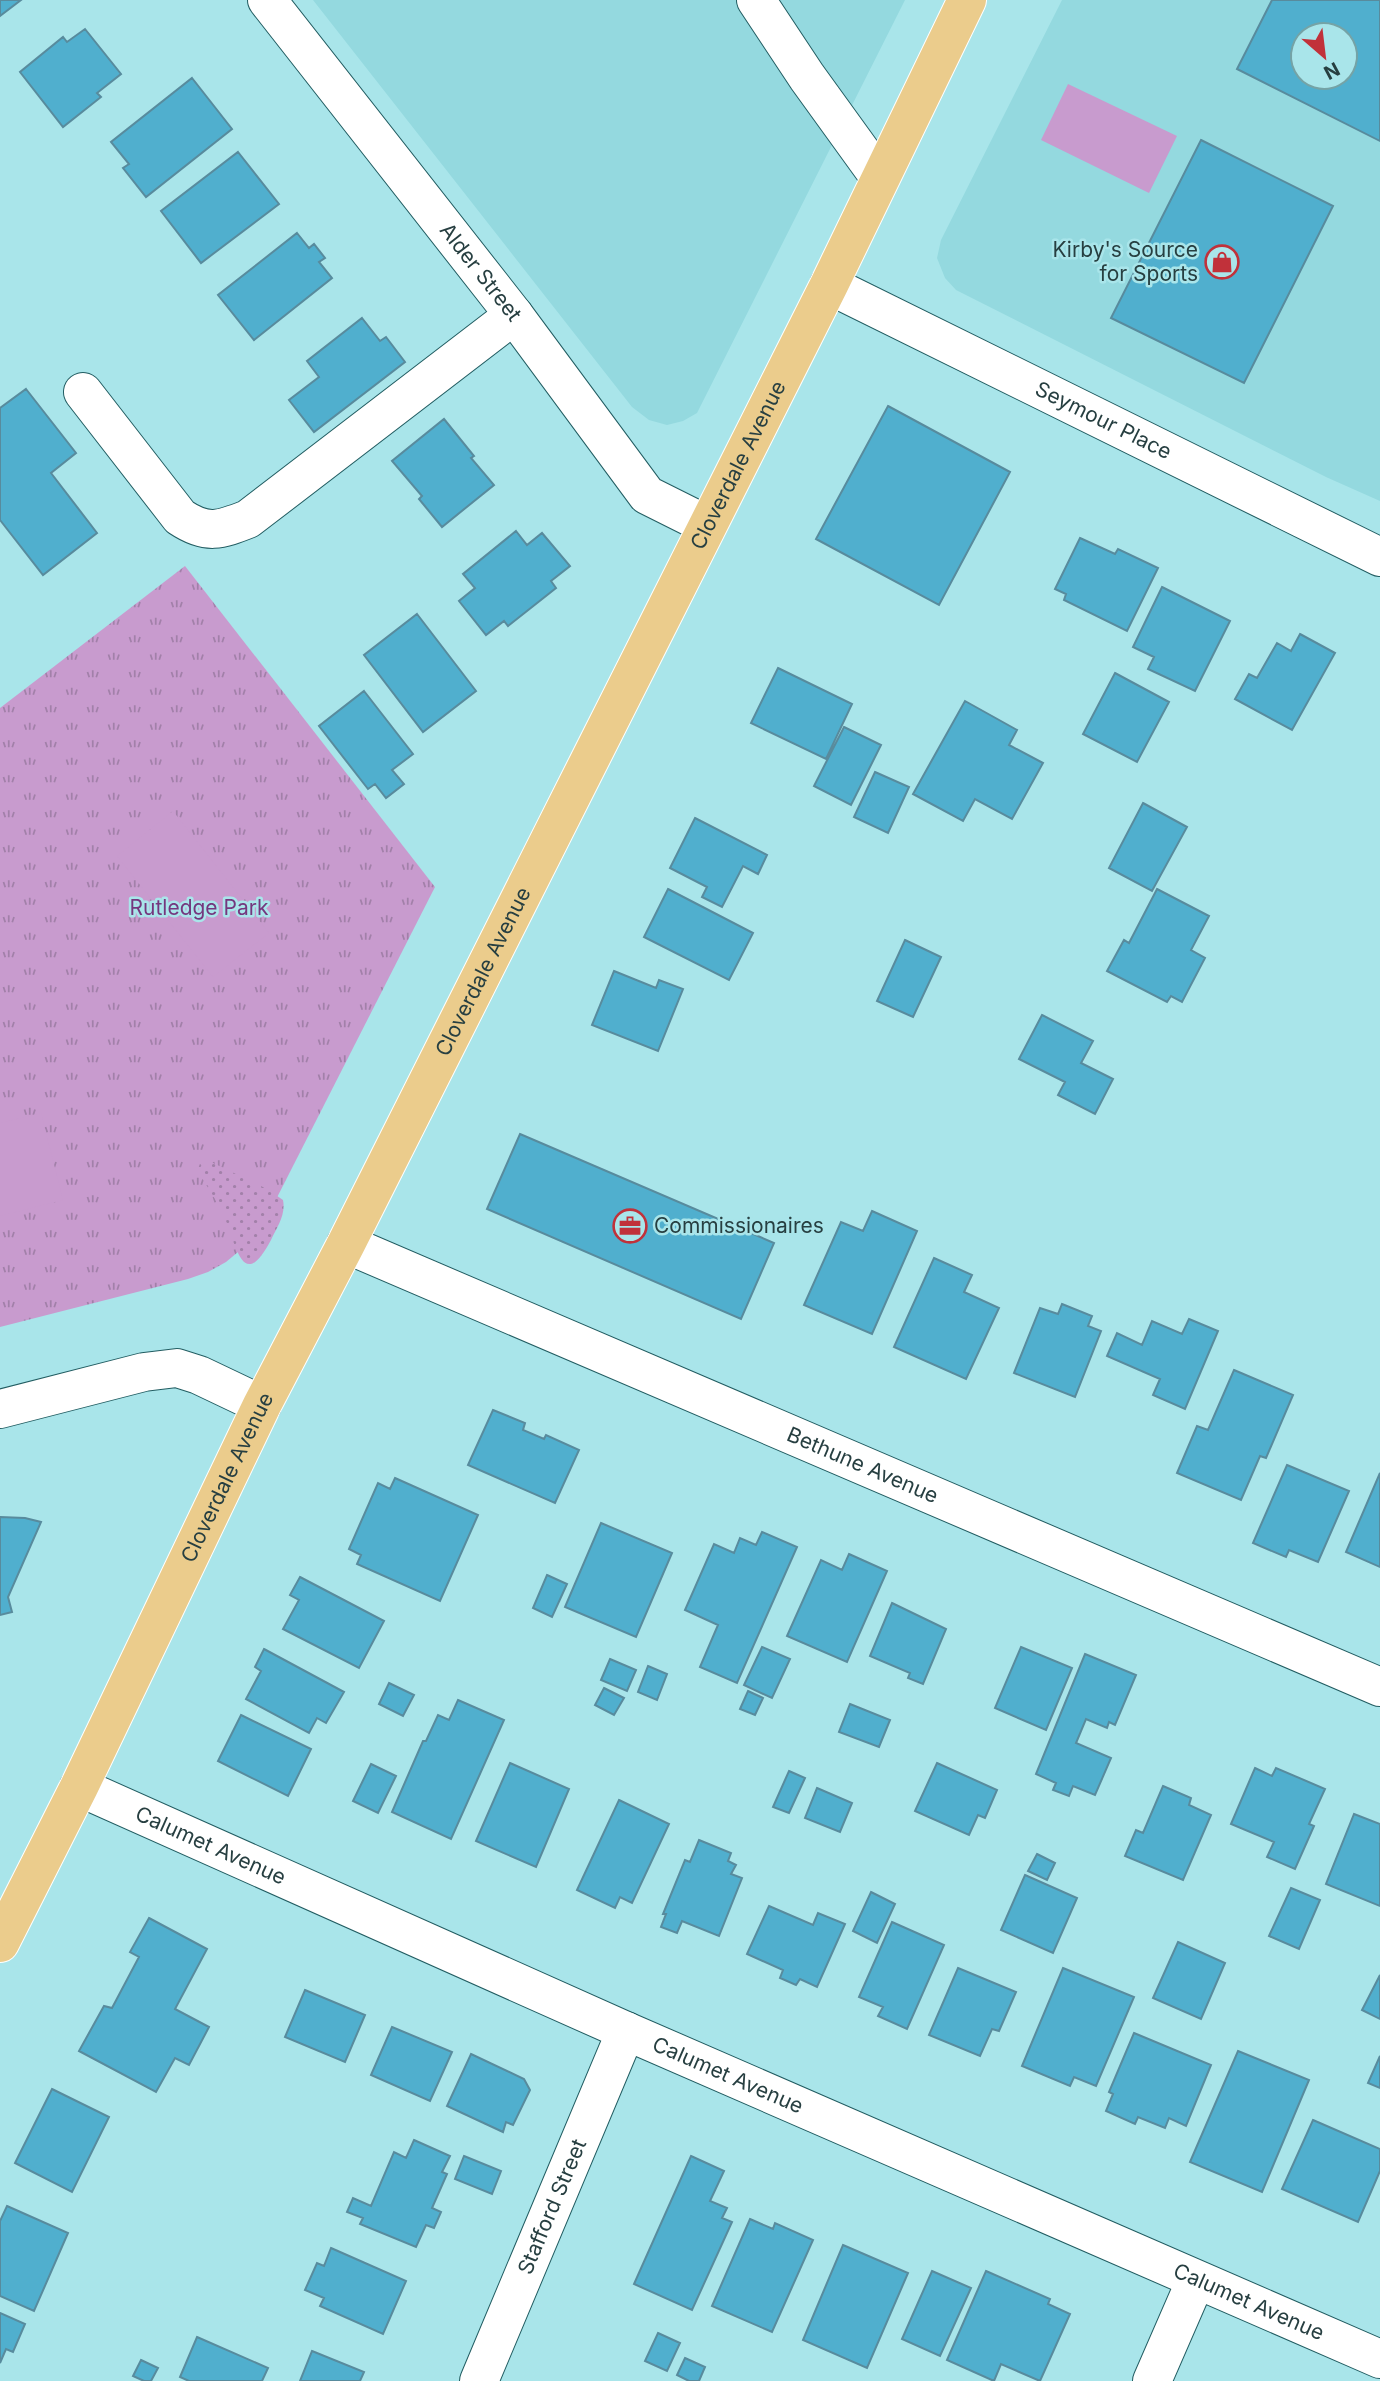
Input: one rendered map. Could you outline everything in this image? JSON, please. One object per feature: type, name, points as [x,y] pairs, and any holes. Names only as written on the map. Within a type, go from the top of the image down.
[{"type":"main road","name":"Cloverdale Avenue","points":[[0,1943],[79,1787],[262,1405],[346,1244],[829,285],[967,0]]},
{"type":"street","name":"Alder Street","points":[[267,0],[514,315],[647,495],[707,525]]},
{"type":"street","points":[[756,0],[880,178]]},
{"type":"street","name":"Seymour Place","points":[[829,285],[1380,557]]},
{"type":"street","points":[[83,392],[180,517],[194,526],[219,530],[248,519],[514,315]]},
{"type":"street","name":"Bethune Avenue","points":[[346,1244],[1380,1686]]},
{"type":"street","points":[[0,1409],[144,1372],[177,1368],[199,1375],[262,1405]]},
{"type":"street","name":"Calumet Avenue","points":[[79,1787],[626,2031],[1380,2359]]},
{"type":"street","name":"Stafford Street","points":[[480,2381],[626,2031]]},
{"type":"street","points":[[1153,2381],[1196,2280]]},
{"type":"shaded area","points":[[313,0],[905,0],[697,413],[683,421],[667,425],[649,420],[632,407]]},
{"type":"shaded area","name":"Kirby's Source for Sports","points":[[1062,0],[1380,0],[1380,501],[1326,477],[956,290],[945,278],[937,258],[941,240]]},
{"type":"green space","points":[[1068,84],[1177,136],[1149,193],[1041,140]]},
{"type":"green space","name":"Rutledge Park","points":[[185,566],[435,887],[263,1225],[250,1242],[226,1262],[188,1279],[0,1327],[0,708]]},
{"type":"green space","points":[[173,811],[269,933],[213,977],[117,856]]},
{"type":"green space","points":[[41,1113],[63,1200],[0,1216],[0,1123]]},
{"type":"green space","points":[[207,1160],[267,1189],[283,1200],[278,1226],[261,1256],[253,1263],[247,1263],[236,1250],[221,1210],[198,1169],[201,1161]]},
{"type":"building","points":[[0,0],[21,0],[0,16]]},
{"type":"building","points":[[1272,0],[1380,0],[1380,141],[1237,69]]},
{"type":"building","points":[[85,29],[121,74],[97,93],[101,97],[63,127],[20,72],[63,37],[67,42]]},
{"type":"building","points":[[192,78],[232,129],[146,197],[123,168],[129,164],[111,142]]},
{"type":"building","name":"Kirby's Source for Sports","points":[[1201,140],[1333,206],[1244,383],[1111,318]]},
{"type":"building","points":[[238,152],[279,204],[201,263],[161,211]]},
{"type":"building","points":[[297,233],[309,248],[314,244],[325,258],[319,262],[332,278],[254,340],[218,295]]},
{"type":"building","points":[[362,318],[380,341],[386,337],[405,362],[314,432],[289,400],[319,377],[307,361]]},
{"type":"building","points":[[26,389],[76,453],[51,473],[97,533],[43,575],[0,520],[0,408]]},
{"type":"building","points":[[888,406],[1010,472],[939,605],[816,539]]},
{"type":"building","points":[[444,419],[494,485],[442,527],[419,499],[422,496],[392,461]]},
{"type":"building","points":[[516,531],[527,545],[542,533],[570,566],[551,581],[556,588],[508,626],[504,621],[486,635],[459,601],[475,588],[463,574]]},
{"type":"building","points":[[1080,538],[1115,554],[1118,549],[1158,568],[1127,631],[1064,600],[1066,594],[1055,589]]},
{"type":"building","points":[[1162,587],[1230,621],[1195,691],[1148,669],[1154,657],[1133,647]]},
{"type":"building","points":[[417,614],[476,691],[423,732],[364,655]]},
{"type":"building","points":[[1300,634],[1335,653],[1292,730],[1235,699],[1249,674],[1257,678],[1277,643],[1291,651]]},
{"type":"building","points":[[778,668],[852,704],[826,759],[751,723]]},
{"type":"building","points":[[1115,673],[1169,702],[1137,762],[1083,734]]},
{"type":"building","points":[[364,691],[413,754],[392,770],[404,784],[386,798],[375,784],[368,789],[319,726]]},
{"type":"building","points":[[965,701],[1017,730],[1009,745],[1043,763],[1012,819],[975,799],[963,821],[913,794]]},
{"type":"building","points":[[844,727],[881,745],[851,805],[814,786]]},
{"type":"building","points":[[875,772],[909,787],[888,833],[854,817]]},
{"type":"building","points":[[1143,803],[1187,827],[1152,891],[1109,868]]},
{"type":"building","points":[[695,818],[767,855],[758,874],[743,866],[722,907],[702,897],[707,887],[670,868]]},
{"type":"building","points":[[668,889],[753,933],[729,980],[644,937]]},
{"type":"building","points":[[1157,889],[1209,916],[1191,950],[1205,958],[1182,1002],[1171,996],[1167,1002],[1107,971],[1124,940],[1129,943]]},
{"type":"building","points":[[905,940],[941,957],[913,1017],[877,1001]]},
{"type":"building","points":[[614,971],[656,988],[659,980],[683,989],[658,1051],[592,1025]]},
{"type":"building","points":[[1042,1015],[1093,1041],[1081,1063],[1113,1079],[1095,1114],[1058,1095],[1065,1082],[1019,1059]]},
{"type":"building","name":"Commissionaires","points":[[520,1134],[774,1243],[741,1319],[487,1209]]},
{"type":"building","points":[[872,1211],[917,1231],[872,1334],[804,1305],[841,1222],[863,1231]]},
{"type":"building","points":[[934,1258],[972,1275],[964,1292],[999,1308],[966,1379],[894,1347]]},
{"type":"building","points":[[1062,1304],[1092,1316],[1088,1326],[1101,1331],[1075,1397],[1014,1373],[1040,1308],[1058,1314]]},
{"type":"building","points":[[1189,1319],[1218,1331],[1185,1409],[1153,1395],[1160,1379],[1107,1356],[1117,1333],[1142,1345],[1152,1321],[1182,1334]]},
{"type":"building","points":[[1234,1370],[1293,1395],[1266,1458],[1260,1456],[1241,1500],[1177,1473],[1197,1426],[1208,1430]]},
{"type":"building","points":[[493,1410],[525,1423],[523,1430],[544,1439],[546,1435],[579,1450],[555,1503],[468,1465]]},
{"type":"building","points":[[1287,1465],[1349,1491],[1318,1562],[1289,1550],[1286,1557],[1253,1543]]},
{"type":"building","points":[[1380,1473],[1380,1567],[1346,1552]]},
{"type":"building","points":[[395,1478],[478,1515],[440,1601],[357,1564],[361,1555],[349,1549],[378,1483],[390,1489]]},
{"type":"building","points":[[0,1517],[41,1522],[8,1597],[12,1612],[0,1615]]},
{"type":"building","points":[[601,1523],[672,1553],[636,1637],[565,1607]]},
{"type":"building","points":[[762,1532],[797,1547],[737,1683],[700,1667],[718,1625],[685,1610],[714,1544],[734,1553],[740,1538],[756,1545]]},
{"type":"building","points":[[849,1554],[887,1571],[847,1662],[787,1636],[821,1560],[842,1570]]},
{"type":"building","points":[[547,1575],[567,1584],[552,1617],[533,1608]]},
{"type":"building","points":[[300,1577],[384,1621],[359,1668],[283,1629],[299,1600],[290,1595]]},
{"type":"building","points":[[892,1603],[946,1629],[923,1684],[908,1678],[910,1673],[870,1656]]},
{"type":"building","points":[[762,1647],[790,1659],[772,1698],[744,1685]]},
{"type":"building","points":[[1021,1647],[1072,1668],[1046,1730],[995,1708]]},
{"type":"building","points":[[264,1649],[344,1692],[326,1723],[317,1718],[309,1733],[246,1699],[261,1671],[255,1667]]},
{"type":"building","points":[[1085,1654],[1136,1675],[1115,1725],[1109,1722],[1107,1728],[1086,1719],[1076,1743],[1111,1758],[1095,1795],[1073,1786],[1069,1796],[1053,1790],[1056,1783],[1036,1774]]},
{"type":"building","points":[[610,1659],[636,1670],[627,1691],[601,1680]]},
{"type":"building","points":[[648,1666],[667,1674],[657,1700],[638,1692]]},
{"type":"building","points":[[389,1683],[414,1695],[403,1716],[379,1704]]},
{"type":"building","points":[[604,1688],[624,1698],[614,1715],[595,1705]]},
{"type":"building","points":[[748,1691],[763,1698],[755,1715],[740,1709]]},
{"type":"building","points":[[458,1700],[504,1720],[451,1839],[392,1812],[423,1741],[426,1741],[438,1715],[449,1720]]},
{"type":"building","points":[[850,1704],[890,1720],[879,1747],[839,1732]]},
{"type":"building","points":[[241,1715],[311,1749],[288,1796],[218,1761]]},
{"type":"building","points":[[510,1763],[569,1789],[536,1867],[476,1841]]},
{"type":"building","points":[[937,1763],[997,1790],[985,1818],[978,1815],[969,1835],[915,1811]]},
{"type":"building","points":[[371,1764],[396,1776],[378,1813],[353,1801]]},
{"type":"building","points":[[1255,1768],[1272,1776],[1276,1768],[1325,1789],[1309,1824],[1314,1826],[1295,1869],[1267,1857],[1274,1842],[1231,1824]]},
{"type":"building","points":[[789,1771],[805,1778],[789,1813],[773,1807]]},
{"type":"building","points":[[1163,1786],[1191,1798],[1189,1805],[1211,1815],[1183,1880],[1125,1856],[1136,1830],[1143,1833]]},
{"type":"building","points":[[817,1788],[852,1803],[840,1832],[805,1818]]},
{"type":"building","points":[[619,1800],[669,1824],[632,1903],[620,1897],[615,1908],[577,1890]]},
{"type":"building","points":[[1354,1814],[1380,1824],[1380,1906],[1326,1884]]},
{"type":"building","points":[[699,1840],[731,1853],[728,1861],[736,1865],[731,1874],[742,1878],[719,1936],[682,1921],[677,1933],[661,1927],[666,1914],[663,1914],[685,1860],[690,1862]]},
{"type":"building","points":[[1037,1854],[1055,1863],[1047,1880],[1028,1871]]},
{"type":"building","points":[[1025,1875],[1077,1898],[1053,1953],[1001,1930]]},
{"type":"building","points":[[1291,1888],[1320,1900],[1299,1949],[1269,1936]]},
{"type":"building","points":[[871,1892],[895,1904],[877,1943],[853,1931]]},
{"type":"building","points":[[769,1906],[813,1925],[818,1913],[845,1924],[817,1987],[800,1979],[796,1985],[780,1978],[783,1970],[747,1954]]},
{"type":"building","points":[[149,1918],[207,1949],[175,2009],[209,2027],[189,2065],[175,2058],[156,2092],[79,2051],[104,2006],[112,2008],[139,1957],[130,1952]]},
{"type":"building","points":[[892,1922],[944,1945],[907,2029],[878,2016],[883,2007],[859,1997]]},
{"type":"building","points":[[1178,1942],[1225,1963],[1201,2019],[1153,1998]]},
{"type":"building","points":[[958,1968],[1016,1992],[999,2031],[992,2029],[980,2056],[929,2035]]},
{"type":"building","points":[[1063,1968],[1134,1997],[1096,2086],[1074,2077],[1070,2086],[1022,2066]]},
{"type":"building","points":[[1380,1975],[1380,2019],[1362,2010]]},
{"type":"building","points":[[305,1990],[365,2015],[345,2062],[285,2037]]},
{"type":"building","points":[[392,2027],[452,2052],[430,2101],[371,2075]]},
{"type":"building","points":[[1134,2033],[1211,2065],[1186,2126],[1169,2118],[1165,2128],[1138,2117],[1135,2124],[1106,2111],[1113,2094],[1109,2092]]},
{"type":"building","points":[[1238,2051],[1309,2080],[1262,2192],[1190,2162]]},
{"type":"building","points":[[471,2054],[524,2079],[530,2090],[513,2125],[506,2122],[503,2132],[447,2106]]},
{"type":"building","points":[[1380,2056],[1380,2088],[1368,2083]]},
{"type":"building","points":[[52,2089],[109,2117],[72,2192],[15,2163]]},
{"type":"building","points":[[1313,2120],[1380,2149],[1380,2171],[1358,2222],[1282,2189]]},
{"type":"building","points":[[414,2140],[450,2156],[442,2172],[447,2174],[432,2208],[441,2212],[434,2228],[426,2225],[416,2247],[360,2224],[363,2218],[347,2212],[353,2198],[371,2206],[394,2152],[406,2158]]},
{"type":"building","points":[[464,2156],[501,2171],[492,2194],[455,2179]]},
{"type":"building","points":[[691,2156],[724,2171],[710,2201],[727,2208],[722,2218],[732,2222],[692,2310],[634,2284]]},
{"type":"building","points":[[7,2206],[68,2233],[34,2311],[0,2296],[0,2221]]},
{"type":"building","points":[[750,2219],[773,2229],[775,2223],[813,2240],[772,2332],[712,2306]]},
{"type":"building","points":[[843,2245],[908,2273],[867,2368],[803,2340]]},
{"type":"building","points":[[331,2248],[406,2281],[383,2334],[320,2306],[324,2298],[305,2290],[317,2263],[324,2266]]},
{"type":"building","points":[[932,2271],[971,2288],[940,2356],[902,2339]]},
{"type":"building","points":[[986,2271],[1050,2299],[1048,2304],[1070,2314],[1040,2381],[1001,2364],[994,2381],[947,2360]]},
{"type":"building","points":[[0,2313],[25,2324],[13,2352],[6,2349],[0,2363]]},
{"type":"building","points":[[658,2333],[680,2343],[667,2371],[645,2361]]},
{"type":"building","points":[[197,2337],[268,2368],[262,2381],[189,2381],[180,2377]]},
{"type":"building","points":[[312,2351],[364,2372],[360,2381],[300,2381]]},
{"type":"building","points":[[685,2358],[705,2367],[699,2381],[689,2381],[677,2375]]},
{"type":"building","points":[[141,2360],[158,2368],[151,2381],[133,2376]]},
{"type":"place","name":"Kirby's Source for Sports","points":[[1222,262]]},
{"type":"place","name":"Commissionaires","points":[[630,1226]]}]
